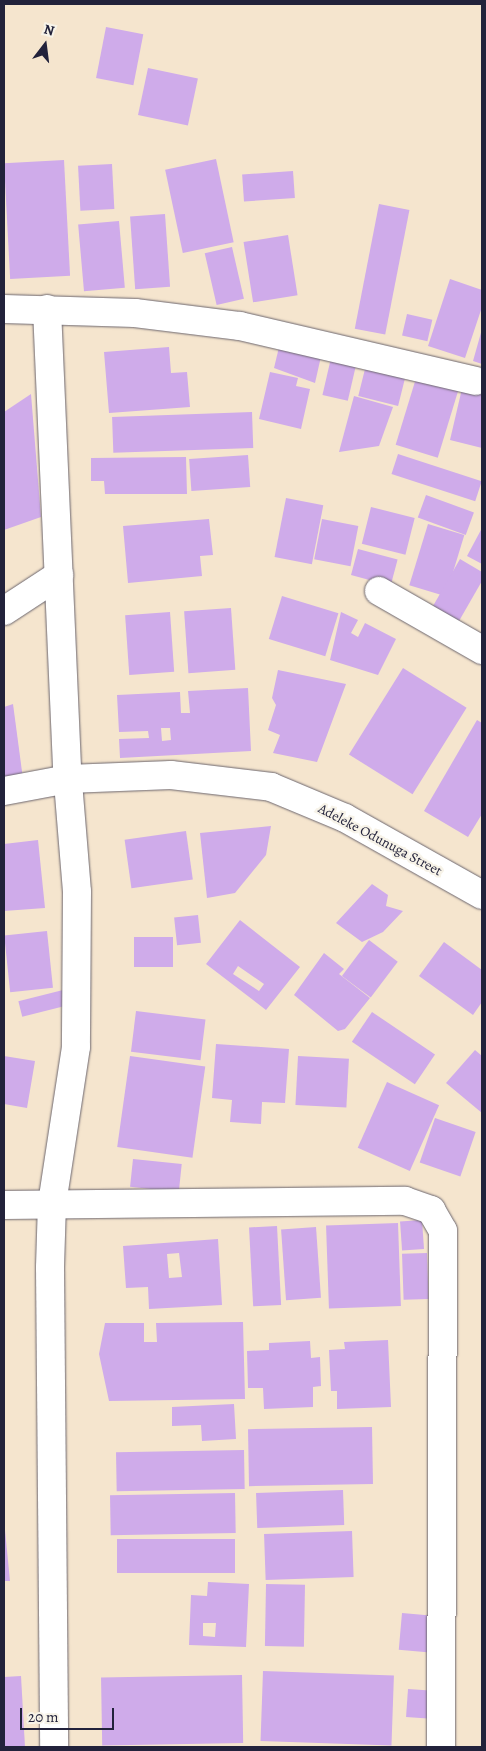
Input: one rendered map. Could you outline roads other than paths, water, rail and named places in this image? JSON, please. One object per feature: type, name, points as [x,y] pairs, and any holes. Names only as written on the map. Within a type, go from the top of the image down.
[{"type":"street","points":[[4,309],[135,313],[240,326],[476,381]]},
{"type":"street","points":[[47,309],[68,779],[77,892],[76,1047],[52,1203],[54,1747]]},
{"type":"street","points":[[4,611],[59,575]]},
{"type":"street","points":[[379,591],[482,650]]},
{"type":"street","name":"Adeleke Odunuga Street","points":[[4,791],[68,779],[171,775],[271,788],[345,818],[482,895]]},
{"type":"street","points":[[4,1205],[405,1200],[431,1210],[443,1231],[441,1747]]}]
